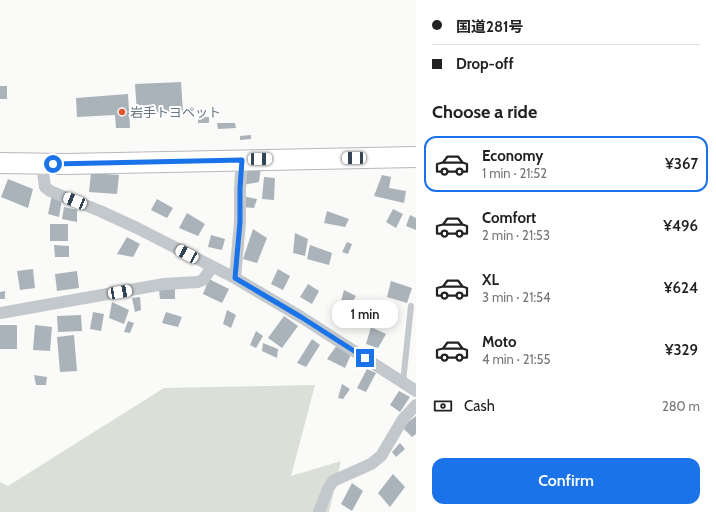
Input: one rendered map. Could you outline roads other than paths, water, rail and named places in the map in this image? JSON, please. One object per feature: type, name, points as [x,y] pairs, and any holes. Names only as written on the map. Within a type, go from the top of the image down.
[{"type":"highway","points":[[0,162],[42,164],[416,157]]},
{"type":"street","points":[[235,278],[240,222],[242,160]]},
{"type":"street","points":[[42,164],[45,186],[50,191],[137,228],[212,268],[235,278],[301,317],[416,391]]},
{"type":"street","points":[[0,313],[164,284],[198,282],[203,280],[212,268]]},
{"type":"street","points":[[319,512],[333,482],[371,464],[381,456],[403,419],[416,405]]},
{"type":"lane","points":[[403,382],[411,306]]},
{"type":"place","name":"岩手トヨペット","points":[[122,112]]}]
